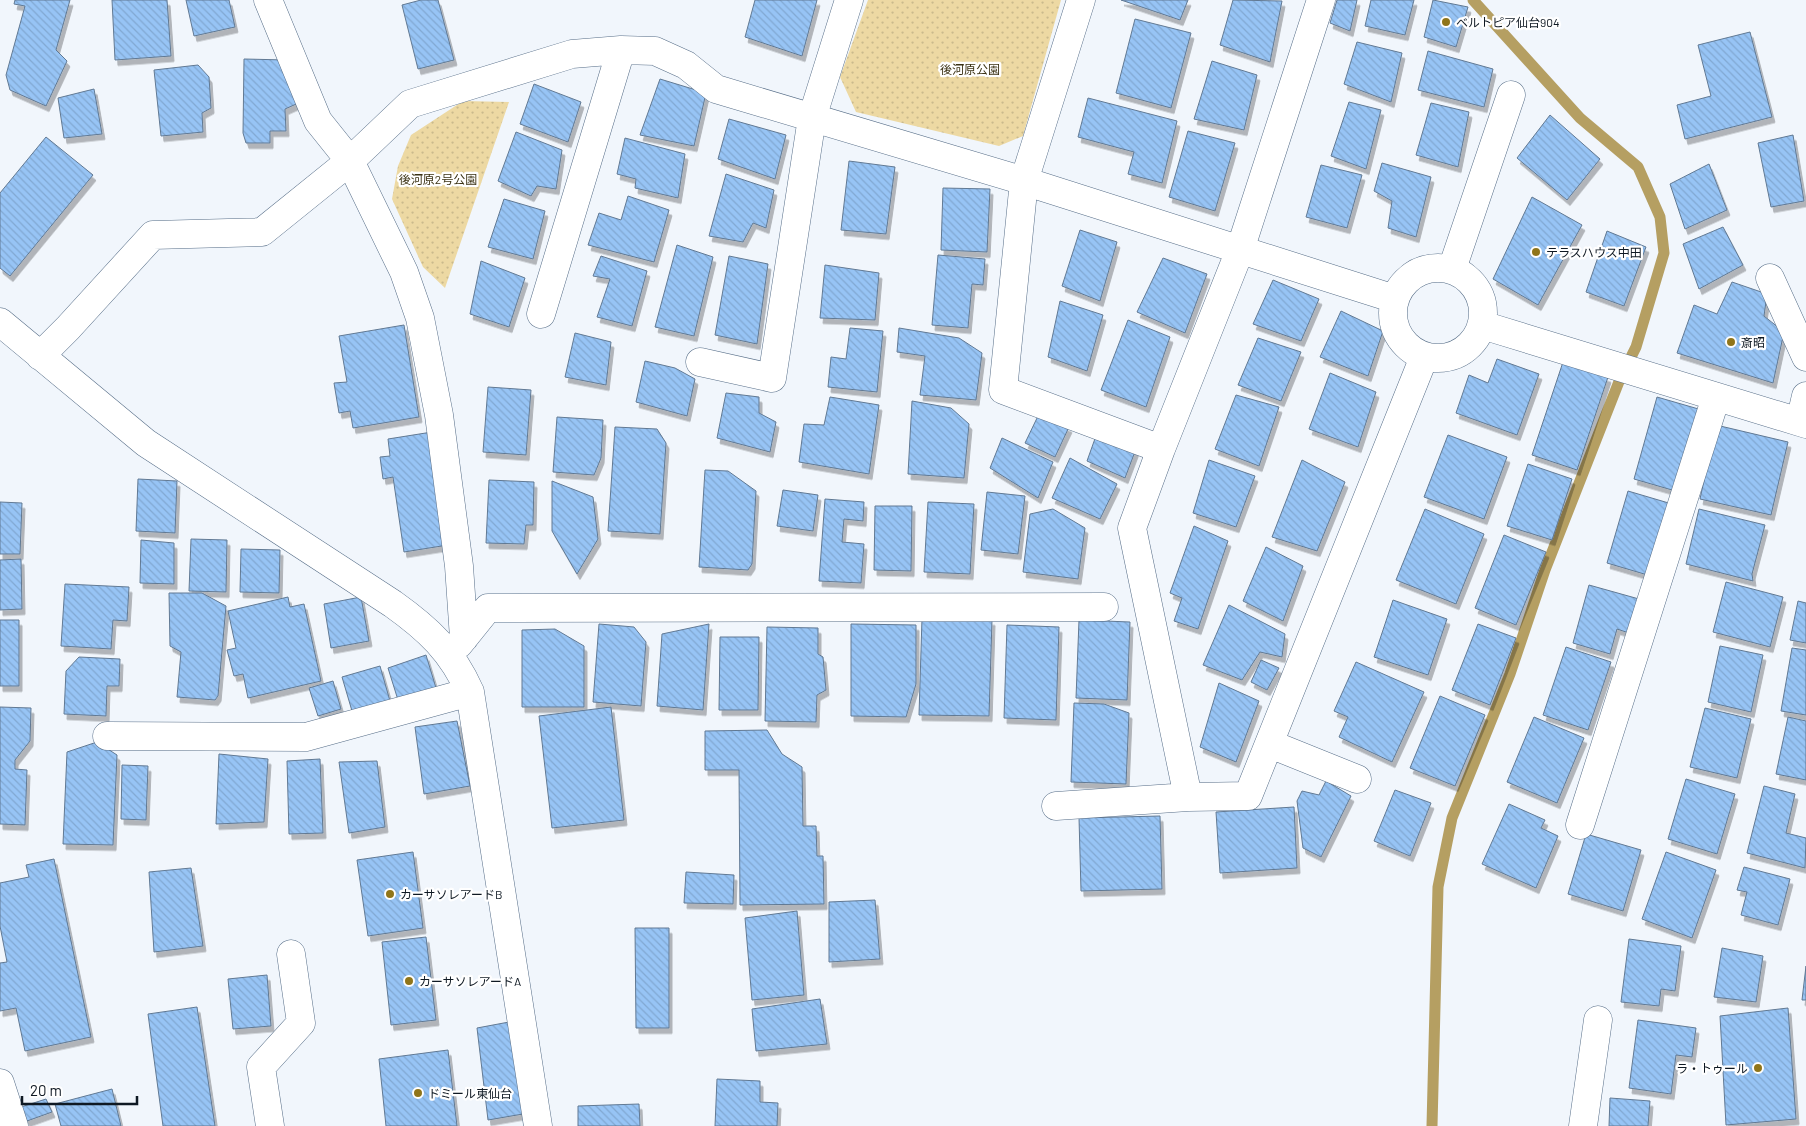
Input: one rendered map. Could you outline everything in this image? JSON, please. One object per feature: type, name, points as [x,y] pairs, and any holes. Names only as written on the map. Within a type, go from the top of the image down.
[{"type":"street","points":[[268,0],[318,121],[350,161],[404,272],[420,318],[439,415],[459,566],[457,646],[462,673],[470,692],[538,1126]]},
{"type":"street","points":[[700,362],[772,378],[812,118],[849,0]]},
{"type":"street","points":[[1081,0],[1024,181],[1003,390],[1161,449]]},
{"type":"street","points":[[1188,797],[1132,528],[1161,449],[1240,250],[1321,0]]},
{"type":"street","points":[[541,314],[621,50]]},
{"type":"street","points":[[40,356],[153,235],[262,232],[350,161],[410,104],[572,54],[621,50],[654,51],[686,65],[716,89],[1024,181],[1395,299]]},
{"type":"street","points":[[1452,269],[1511,95]]},
{"type":"street","points":[[1437,268],[1452,269],[1474,285],[1481,298],[1484,312],[1482,326],[1476,339],[1466,350],[1453,357],[1438,359],[1424,357],[1406,345],[1394,327],[1392,313],[1395,299],[1401,287],[1411,276],[1424,270],[1437,268]]},
{"type":"street","points":[[1770,278],[1806,357]]},
{"type":"street","points":[[0,322],[146,443],[393,604],[428,629],[457,646]]},
{"type":"street","points":[[1482,326],[1803,423],[1806,396]]},
{"type":"street","points":[[1056,806],[1188,797],[1248,796],[1424,357]]},
{"type":"street","points":[[1580,825],[1716,397]]},
{"type":"street","points":[[457,646],[488,608],[1104,607]]},
{"type":"street","points":[[107,736],[306,737],[470,692]]},
{"type":"street","points":[[1270,744],[1357,779]]},
{"type":"street","points":[[270,1126],[261,1067],[301,1023],[291,954]]},
{"type":"street","points":[[1583,1126],[1598,1020]]},
{"type":"street","points":[[0,1082],[14,1126]]},
{"type":"green space","name":"後河原公園","points":[[868,0],[1061,0],[1023,136],[999,146],[856,112],[840,77]]},
{"type":"green space","name":"後河原2号公園","points":[[463,101],[509,102],[445,288],[423,267],[392,199],[398,166],[411,135]]},
{"type":"building","points":[[15,0],[70,0],[56,50],[67,61],[46,106],[10,90],[6,75],[25,6],[14,4]]},
{"type":"building","points":[[112,0],[167,0],[171,56],[115,60]]},
{"type":"building","points":[[186,0],[229,0],[235,27],[194,36]]},
{"type":"building","points":[[421,0],[438,0],[454,60],[418,69],[402,5]]},
{"type":"building","points":[[755,0],[817,0],[802,56],[745,37]]},
{"type":"building","points":[[1121,0],[1188,0],[1180,20]]},
{"type":"building","points":[[1233,0],[1282,1],[1270,62],[1220,45]]},
{"type":"building","points":[[1337,0],[1357,0],[1350,31],[1330,23]]},
{"type":"building","points":[[1371,0],[1414,0],[1405,35],[1365,26]]},
{"type":"building","name":"ベルトピア仙台904","points":[[1433,0],[1468,7],[1456,47],[1424,37]]},
{"type":"building","points":[[1135,19],[1191,33],[1171,108],[1116,93]]},
{"type":"building","points":[[1750,32],[1772,117],[1685,139],[1677,105],[1711,96],[1698,45]]},
{"type":"building","points":[[1357,42],[1402,53],[1391,102],[1344,84]]},
{"type":"building","points":[[1428,51],[1493,69],[1484,107],[1418,90]]},
{"type":"building","points":[[244,59],[286,60],[303,101],[285,109],[286,131],[270,131],[270,143],[246,143],[243,133]]},
{"type":"building","points":[[1212,61],[1257,75],[1244,130],[1194,119]]},
{"type":"building","points":[[198,65],[209,77],[211,108],[202,113],[203,132],[161,136],[154,70]]},
{"type":"building","points":[[660,79],[706,93],[694,146],[640,135]]},
{"type":"building","points":[[534,84],[581,102],[568,142],[520,124]]},
{"type":"building","points":[[94,89],[102,134],[64,138],[58,98]]},
{"type":"building","points":[[1088,98],[1177,121],[1162,183],[1128,174],[1134,152],[1078,137]]},
{"type":"building","points":[[1349,102],[1381,110],[1366,169],[1331,156]]},
{"type":"building","points":[[1431,103],[1469,112],[1458,167],[1416,155]]},
{"type":"building","points":[[1550,115],[1600,159],[1567,200],[1517,158]]},
{"type":"building","points":[[729,119],[786,135],[775,179],[718,159]]},
{"type":"building","points":[[1188,131],[1235,143],[1215,211],[1169,197]]},
{"type":"building","points":[[516,132],[562,150],[556,189],[537,186],[531,196],[498,181]]},
{"type":"building","points":[[1793,135],[1804,201],[1771,207],[1758,143]]},
{"type":"building","points":[[46,137],[93,175],[10,276],[0,268],[0,193]]},
{"type":"building","points":[[625,138],[685,154],[678,198],[635,188],[636,179],[617,174]]},
{"type":"building","points":[[849,161],[895,167],[886,234],[841,230]]},
{"type":"building","points":[[1382,163],[1431,177],[1416,237],[1388,228],[1392,201],[1374,191]]},
{"type":"building","points":[[1709,164],[1727,210],[1685,229],[1670,184]]},
{"type":"building","points":[[1321,165],[1362,175],[1347,228],[1306,217]]},
{"type":"building","points":[[726,174],[774,190],[766,228],[753,223],[743,242],[709,236]]},
{"type":"building","points":[[943,188],[990,189],[987,252],[941,250]]},
{"type":"building","points":[[628,196],[669,210],[654,262],[588,245],[599,213],[621,220]]},
{"type":"building","name":"テラスハウス中田","points":[[1532,197],[1582,225],[1538,305],[1493,279]]},
{"type":"building","points":[[504,199],[545,211],[533,259],[488,247]]},
{"type":"building","points":[[1723,227],[1743,265],[1699,289],[1683,244]]},
{"type":"building","points":[[1080,230],[1117,242],[1100,301],[1062,286]]},
{"type":"building","points":[[1607,231],[1646,247],[1624,306],[1586,292]]},
{"type":"building","points":[[677,245],[713,257],[694,336],[655,327]]},
{"type":"building","points":[[938,255],[985,259],[983,285],[972,284],[968,328],[932,325]]},
{"type":"building","points":[[601,256],[647,271],[632,326],[597,317],[610,279],[593,276]]},
{"type":"building","points":[[729,256],[768,264],[757,344],[715,335]]},
{"type":"building","points":[[1163,258],[1207,274],[1185,333],[1137,312]]},
{"type":"building","points":[[481,261],[525,278],[509,327],[470,314]]},
{"type":"building","points":[[825,265],[879,273],[875,320],[820,318]]},
{"type":"building","points":[[1273,280],[1319,299],[1301,341],[1253,324]]},
{"type":"building","name":"斎昭","points":[[1732,282],[1767,294],[1764,316],[1784,332],[1773,383],[1677,353],[1694,305],[1717,314]]},
{"type":"building","points":[[1060,301],[1103,315],[1087,371],[1048,357]]},
{"type":"building","points":[[1341,311],[1383,331],[1368,376],[1320,357]]},
{"type":"building","points":[[1128,320],[1170,337],[1146,407],[1101,390]]},
{"type":"building","points":[[404,325],[419,417],[353,428],[350,411],[339,413],[334,383],[347,382],[339,336]]},
{"type":"building","points":[[850,328],[883,331],[877,392],[828,387],[831,357],[846,359]]},
{"type":"building","points":[[899,328],[959,338],[982,353],[976,400],[920,395],[925,356],[897,352]]},
{"type":"building","points":[[575,333],[611,342],[606,385],[565,377]]},
{"type":"building","points":[[1258,338],[1301,352],[1281,401],[1238,385]]},
{"type":"building","points":[[1497,359],[1539,374],[1517,435],[1456,413],[1469,375],[1488,383]]},
{"type":"building","points":[[645,361],[675,368],[695,379],[687,416],[636,402]]},
{"type":"building","points":[[1563,362],[1608,377],[1577,470],[1532,455]]},
{"type":"building","points":[[1330,373],[1376,392],[1358,447],[1309,429]]},
{"type":"building","points":[[488,387],[531,390],[526,455],[483,452]]},
{"type":"building","points":[[726,393],[759,397],[759,413],[776,422],[770,452],[717,438]]},
{"type":"building","points":[[1236,395],[1279,407],[1259,466],[1215,449]]},
{"type":"building","points":[[830,397],[879,405],[869,474],[799,462],[804,424],[824,425]]},
{"type":"building","points":[[1657,397],[1702,410],[1679,492],[1634,479]]},
{"type":"building","points":[[912,401],[951,408],[969,424],[964,478],[908,474]]},
{"type":"building","points":[[1038,416],[1069,427],[1055,457],[1025,443]]},
{"type":"building","points":[[557,417],[603,420],[601,458],[594,475],[553,472]]},
{"type":"building","points":[[1716,425],[1788,442],[1771,515],[1700,499]]},
{"type":"building","points":[[615,427],[657,429],[666,443],[660,534],[608,531]]},
{"type":"building","points":[[432,432],[448,545],[404,552],[393,477],[383,479],[380,457],[390,456],[388,439]]},
{"type":"building","points":[[1097,433],[1136,449],[1125,478],[1087,461]]},
{"type":"building","points":[[1448,435],[1507,457],[1484,519],[1424,497]]},
{"type":"building","points":[[1002,438],[1053,462],[1038,498],[990,468]]},
{"type":"building","points":[[1070,458],[1117,484],[1100,519],[1052,498]]},
{"type":"building","points":[[1209,460],[1255,476],[1236,527],[1193,513]]},
{"type":"building","points":[[1302,460],[1345,482],[1317,551],[1272,537]]},
{"type":"building","points":[[1528,464],[1572,479],[1552,540],[1507,526]]},
{"type":"building","points":[[705,470],[728,471],[756,491],[752,564],[748,570],[699,567]]},
{"type":"building","points":[[138,479],[177,481],[175,533],[136,531]]},
{"type":"building","points":[[489,480],[534,482],[533,525],[526,525],[524,544],[486,543]]},
{"type":"building","points":[[552,481],[593,497],[598,539],[577,574],[552,531]]},
{"type":"building","points":[[783,490],[818,495],[813,531],[777,526]]},
{"type":"building","points":[[1628,491],[1672,504],[1651,576],[1607,563]]},
{"type":"building","points":[[987,492],[1025,496],[1018,554],[981,550]]},
{"type":"building","points":[[825,499],[864,502],[863,521],[844,519],[842,542],[864,544],[861,583],[819,581]]},
{"type":"building","points":[[0,502],[22,503],[20,554],[0,554]]},
{"type":"building","points":[[928,502],[974,504],[970,574],[924,572]]},
{"type":"building","points":[[875,506],[912,506],[911,571],[874,570]]},
{"type":"building","points":[[1053,509],[1085,528],[1078,579],[1023,572],[1030,514]]},
{"type":"building","points":[[1425,509],[1484,534],[1456,604],[1396,580]]},
{"type":"building","points":[[1699,509],[1765,525],[1752,574],[1753,581],[1686,564]]},
{"type":"building","points":[[1194,526],[1228,541],[1198,629],[1174,621],[1182,598],[1170,593]]},
{"type":"building","points":[[1504,535],[1546,552],[1516,625],[1475,608]]},
{"type":"building","points":[[191,539],[227,540],[226,592],[189,591]]},
{"type":"building","points":[[141,540],[174,543],[174,584],[140,583]]},
{"type":"building","points":[[1266,547],[1303,566],[1283,621],[1243,601]]},
{"type":"building","points":[[241,549],[280,550],[279,593],[240,592]]},
{"type":"building","points":[[21,559],[22,609],[0,610],[0,560]]},
{"type":"building","points":[[1726,582],[1783,597],[1770,647],[1713,632]]},
{"type":"building","points":[[65,584],[129,587],[127,621],[113,620],[111,649],[61,646]]},
{"type":"building","points":[[1589,585],[1639,599],[1629,633],[1617,629],[1610,654],[1573,643]]},
{"type":"building","points":[[169,593],[202,593],[226,606],[218,696],[215,700],[177,697],[181,652],[170,646]]},
{"type":"building","points":[[288,597],[290,607],[304,604],[321,681],[248,698],[243,674],[234,676],[227,650],[236,648],[228,611]]},
{"type":"building","points":[[361,597],[369,641],[331,648],[324,604]]},
{"type":"building","points":[[1393,600],[1447,619],[1428,675],[1374,657]]},
{"type":"building","points":[[1798,601],[1806,603],[1806,643],[1790,640]]},
{"type":"building","points":[[1229,605],[1285,634],[1282,657],[1260,652],[1242,680],[1203,665]]},
{"type":"building","points":[[922,618],[992,620],[989,716],[919,715]]},
{"type":"building","points":[[0,620],[19,620],[19,686],[0,686]]},
{"type":"building","points":[[1079,620],[1130,622],[1127,700],[1076,698]]},
{"type":"building","points":[[599,624],[634,627],[646,642],[641,706],[593,702]]},
{"type":"building","points":[[709,624],[703,710],[657,706],[662,634]]},
{"type":"building","points":[[851,624],[916,625],[916,684],[906,717],[851,716]]},
{"type":"building","points":[[1478,624],[1516,638],[1490,705],[1452,690]]},
{"type":"building","points":[[1007,625],[1059,627],[1056,720],[1004,718]]},
{"type":"building","points":[[767,627],[818,628],[818,654],[823,657],[826,690],[817,695],[816,722],[765,721]]},
{"type":"building","points":[[555,629],[584,646],[584,707],[522,707],[522,630]]},
{"type":"building","points":[[720,637],[759,637],[758,710],[719,710]]},
{"type":"building","points":[[1720,646],[1763,655],[1751,712],[1708,702]]},
{"type":"building","points":[[1566,647],[1611,662],[1588,730],[1543,715]]},
{"type":"building","points":[[1792,648],[1806,650],[1806,715],[1781,711]]},
{"type":"building","points":[[426,655],[436,688],[398,700],[388,668]]},
{"type":"building","points":[[79,657],[120,659],[119,686],[107,686],[106,716],[64,714],[66,671]]},
{"type":"building","points":[[1261,660],[1279,668],[1267,690],[1251,682]]},
{"type":"building","points":[[1356,662],[1424,692],[1392,762],[1339,737],[1348,717],[1334,711]]},
{"type":"building","points":[[380,666],[390,701],[352,711],[342,677]]},
{"type":"building","points":[[333,681],[341,709],[318,716],[309,688]]},
{"type":"building","points":[[1219,683],[1259,701],[1236,762],[1200,747]]},
{"type":"building","points":[[1440,696],[1485,715],[1455,786],[1410,768]]},
{"type":"building","points":[[1074,703],[1104,704],[1129,713],[1126,784],[1071,782]]},
{"type":"building","points":[[0,707],[31,708],[30,741],[15,760],[15,769],[27,770],[25,825],[0,824]]},
{"type":"building","points":[[611,707],[624,820],[552,828],[539,716]]},
{"type":"building","points":[[1705,708],[1751,719],[1737,778],[1690,767]]},
{"type":"building","points":[[1534,717],[1584,738],[1557,803],[1507,782]]},
{"type":"building","points":[[1788,717],[1806,721],[1806,780],[1776,774]]},
{"type":"building","points":[[457,721],[470,786],[424,794],[415,727]]},
{"type":"building","points":[[767,730],[782,754],[802,767],[803,826],[816,826],[817,856],[823,856],[824,904],[740,905],[739,770],[705,770],[705,731]]},
{"type":"building","points":[[97,742],[117,755],[113,845],[63,844],[67,752]]},
{"type":"building","points":[[219,754],[268,759],[264,822],[216,824]]},
{"type":"building","points":[[320,759],[323,833],[289,834],[287,761]]},
{"type":"building","points":[[377,761],[385,827],[349,833],[339,762]]},
{"type":"building","points":[[122,765],[148,766],[146,820],[121,819]]},
{"type":"building","points":[[1686,779],[1735,794],[1717,854],[1668,839]]},
{"type":"building","points":[[1326,781],[1351,796],[1321,857],[1303,848],[1297,801],[1302,791],[1319,795]]},
{"type":"building","points":[[1764,786],[1795,794],[1786,833],[1806,838],[1805,868],[1747,853]]},
{"type":"building","points":[[1395,790],[1431,803],[1410,856],[1374,841]]},
{"type":"building","points":[[1509,804],[1545,820],[1541,828],[1558,836],[1536,888],[1482,864]]},
{"type":"building","points":[[1294,807],[1297,868],[1220,873],[1216,812]]},
{"type":"building","points":[[1160,816],[1162,889],[1081,891],[1079,818]]},
{"type":"building","points":[[1586,834],[1641,850],[1623,911],[1568,894]]},
{"type":"building","name":"カーサソレアードB","points":[[413,852],[423,928],[368,936],[357,860]]},
{"type":"building","points":[[1666,852],[1716,870],[1692,938],[1642,919]]},
{"type":"building","points":[[54,859],[91,1037],[25,1051],[16,1008],[0,1011],[0,963],[7,962],[0,926],[0,883],[29,877],[26,865]]},
{"type":"building","points":[[1744,867],[1790,879],[1778,925],[1741,915],[1747,892],[1737,890]]},
{"type":"building","points":[[191,868],[203,946],[154,952],[149,872]]},
{"type":"building","points":[[686,872],[734,875],[733,904],[684,903]]},
{"type":"building","points":[[875,900],[880,959],[829,962],[829,902]]},
{"type":"building","points":[[797,911],[804,995],[752,1000],[745,918]]},
{"type":"building","points":[[635,928],[669,928],[669,1028],[636,1028]]},
{"type":"building","name":"カーサソレアードA","points":[[426,937],[436,1020],[391,1025],[382,942]]},
{"type":"building","points":[[1629,939],[1681,946],[1675,991],[1661,989],[1659,1006],[1621,1002]]},
{"type":"building","points":[[1722,948],[1763,956],[1756,1002],[1714,997]]},
{"type":"building","points":[[1806,966],[1806,1000],[1802,1000]]},
{"type":"building","points":[[267,975],[271,1026],[233,1029],[228,979]]},
{"type":"building","points":[[820,999],[827,1044],[756,1051],[752,1009]]},
{"type":"building","points":[[197,1007],[215,1126],[163,1126],[148,1014]]},
{"type":"building","name":"ラ・トゥール","points":[[1788,1008],[1796,1119],[1726,1125],[1720,1016]]},
{"type":"building","points":[[1638,1020],[1696,1028],[1692,1057],[1676,1055],[1671,1094],[1629,1088]]},
{"type":"building","points":[[509,1022],[523,1114],[488,1120],[477,1028]]},
{"type":"building","name":"ドミール東仙台","points":[[448,1050],[457,1126],[386,1126],[379,1059]]},
{"type":"building","points":[[717,1079],[760,1081],[760,1102],[778,1103],[777,1126],[715,1126]]},
{"type":"building","points":[[112,1089],[121,1126],[61,1126],[55,1104]]},
{"type":"building","points":[[1610,1098],[1650,1101],[1648,1126],[1609,1126]]},
{"type":"building","points":[[46,1099],[52,1112],[27,1121],[21,1107]]},
{"type":"building","points":[[639,1104],[640,1126],[578,1126],[578,1106]]},
{"type":"waterway","points":[[1432,1126],[1438,887],[1452,818],[1510,674],[1545,570],[1620,379],[1636,347],[1664,253],[1660,217],[1638,167],[1580,118],[1473,0]]},
{"type":"place","name":"ベルトピア仙台904","points":[[1446,22]]},
{"type":"place","name":"テラスハウス中田","points":[[1536,252]]},
{"type":"place","name":"斎昭","points":[[1731,342]]},
{"type":"place","name":"カーサソレアードB","points":[[390,894]]},
{"type":"place","name":"カーサソレアードA","points":[[409,981]]},
{"type":"place","name":"ラ・トゥール","points":[[1758,1068]]},
{"type":"place","name":"ドミール東仙台","points":[[418,1093]]}]
